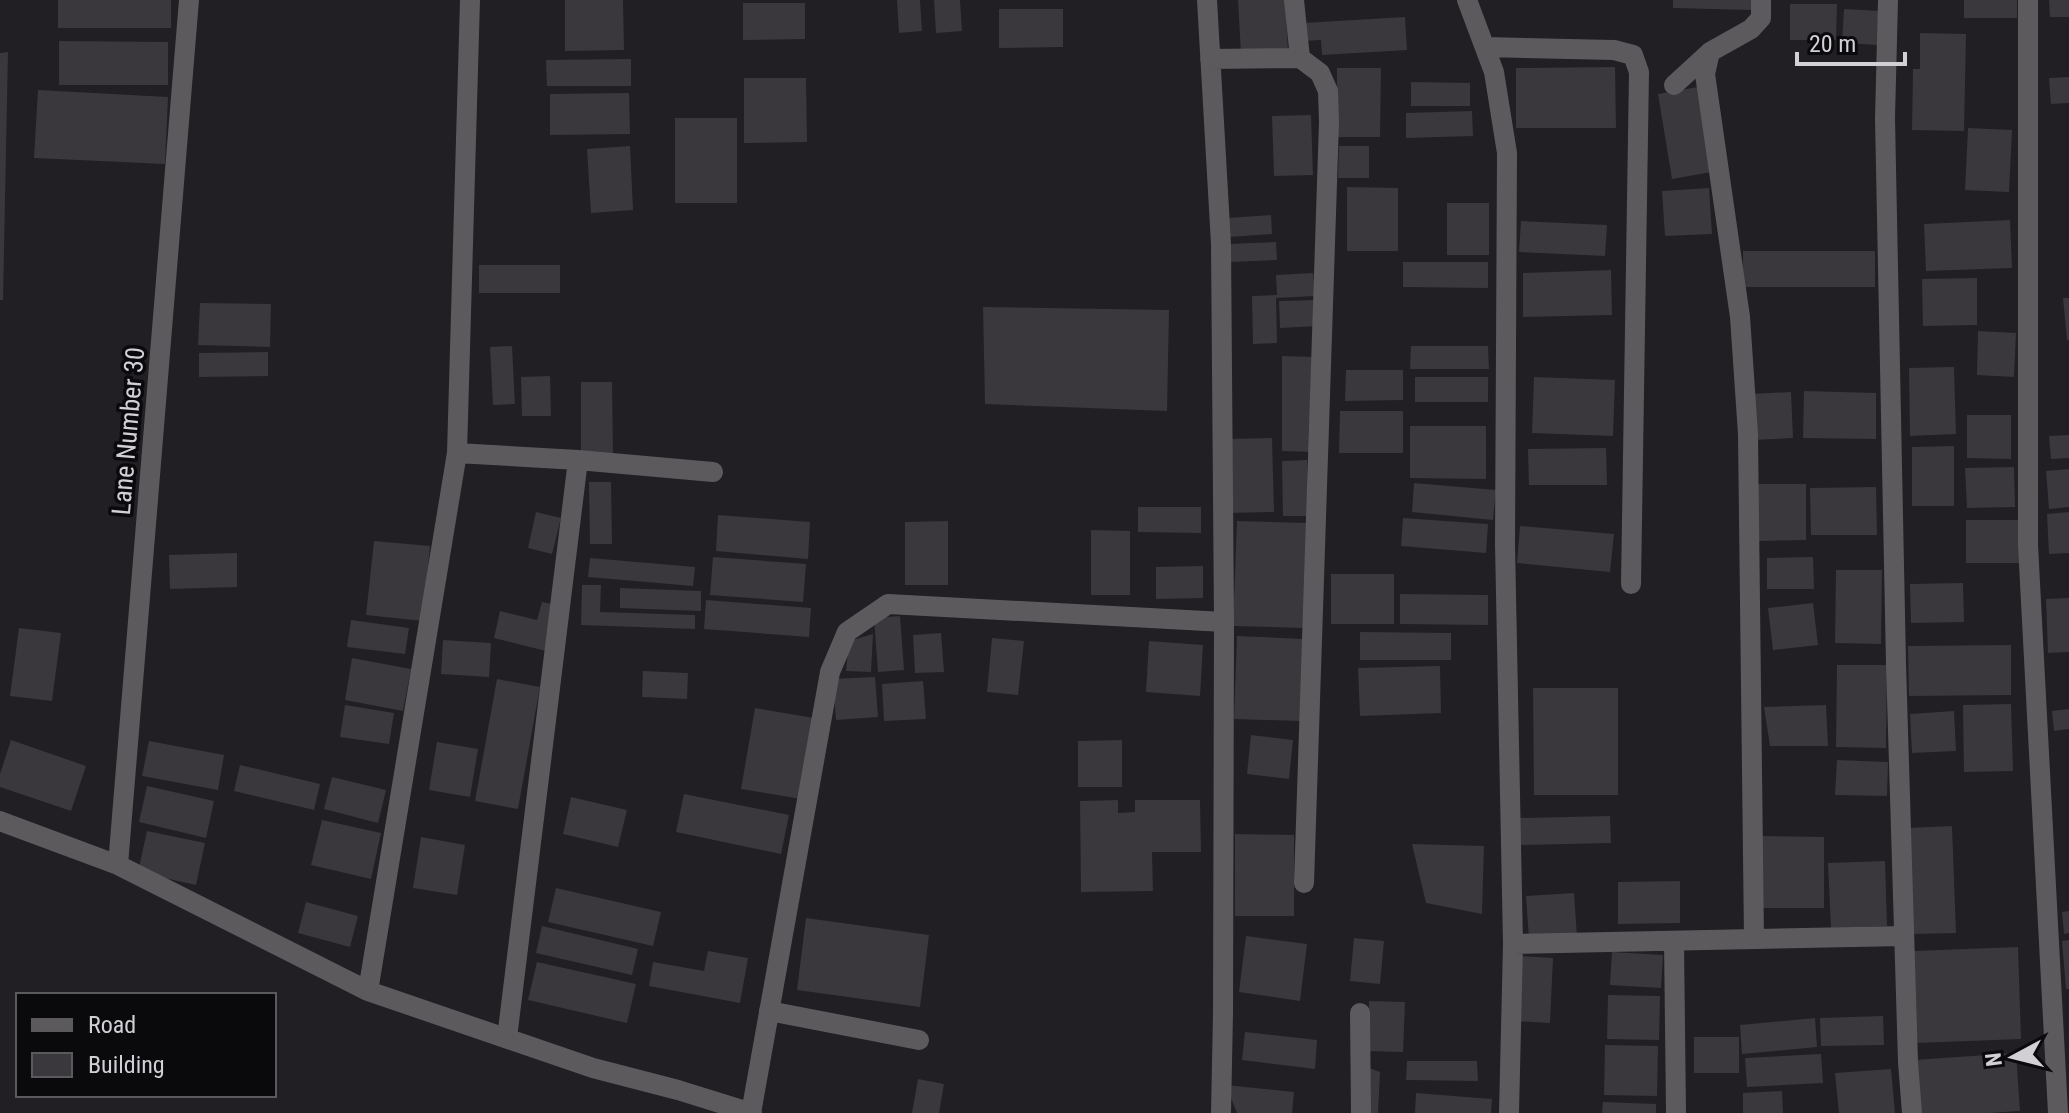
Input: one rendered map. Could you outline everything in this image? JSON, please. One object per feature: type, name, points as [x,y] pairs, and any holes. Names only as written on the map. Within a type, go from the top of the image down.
[{"type":"street","name":"Lane Number 30","points":[[118,865],[189,0]]},
{"type":"street","points":[[368,991],[457,453],[470,0]]},
{"type":"street","points":[[1207,0],[1221,244],[1224,622],[1221,1113]]},
{"type":"street","points":[[1294,0],[1300,58]]},
{"type":"street","points":[[1467,0],[1494,72],[1507,153],[1505,544],[1513,944],[1509,1113]]},
{"type":"street","points":[[1674,85],[1710,52],[1751,29],[1761,18],[1761,0]]},
{"type":"street","points":[[1888,0],[1885,134],[1896,664],[1912,1113]]},
{"type":"street","points":[[2028,0],[2028,545],[2058,1113]]},
{"type":"street","points":[[1485,47],[1614,50],[1633,55],[1639,72],[1631,584]]},
{"type":"street","points":[[1710,52],[1705,74],[1740,317],[1748,434],[1754,939]]},
{"type":"street","points":[[1210,59],[1300,58],[1320,73],[1328,91],[1304,883]]},
{"type":"street","points":[[457,453],[713,472]]},
{"type":"street","points":[[507,1038],[578,460]]},
{"type":"street","points":[[0,821],[118,865],[368,991],[593,1068],[751,1113],[830,672],[847,632],[888,604],[1224,622]]},
{"type":"street","points":[[1513,944],[1904,936]]},
{"type":"street","points":[[1674,941],[1676,1113]]},
{"type":"street","points":[[769,1011],[919,1040]]},
{"type":"street","points":[[1360,1013],[1361,1113]]},
{"type":"building","points":[[58,0],[171,0],[171,28],[58,28]]},
{"type":"building","points":[[565,0],[623,0],[624,50],[565,51]]},
{"type":"building","points":[[897,0],[920,0],[922,31],[899,33]]},
{"type":"building","points":[[934,0],[960,0],[962,31],[936,33]]},
{"type":"building","points":[[1238,0],[1285,0],[1288,51],[1241,54]]},
{"type":"building","points":[[1673,0],[1751,0],[1751,10],[1673,8]]},
{"type":"building","points":[[1964,0],[2017,0],[2017,18],[1964,18]]},
{"type":"building","points":[[2049,0],[2069,0],[2069,17],[2050,17]]},
{"type":"building","points":[[743,3],[805,3],[805,39],[743,40]]},
{"type":"building","points":[[1790,4],[1837,4],[1836,40],[1790,40]]},
{"type":"building","points":[[999,9],[1063,9],[1063,47],[999,48]]},
{"type":"building","points":[[1844,9],[1880,11],[1878,45],[1842,43]]},
{"type":"building","points":[[1405,17],[1407,50],[1322,55],[1321,40],[1304,41],[1303,23]]},
{"type":"building","points":[[1920,33],[1966,34],[1964,131],[1912,130],[1913,69],[1920,69]]},
{"type":"building","points":[[59,41],[168,42],[168,85],[59,85]]},
{"type":"building","points":[[8,52],[3,300],[0,300],[0,53]]},
{"type":"building","points":[[631,59],[631,86],[547,86],[546,60]]},
{"type":"building","points":[[1615,67],[1616,128],[1516,128],[1516,68]]},
{"type":"building","points":[[1337,68],[1381,68],[1380,137],[1337,137]]},
{"type":"building","points":[[2069,77],[2069,103],[2051,104],[2049,78]]},
{"type":"building","points":[[744,78],[806,78],[807,142],[744,143]]},
{"type":"building","points":[[1411,82],[1470,83],[1470,106],[1411,106]]},
{"type":"building","points":[[1698,87],[1712,172],[1672,179],[1658,94]]},
{"type":"building","points":[[38,90],[168,97],[165,164],[34,158]]},
{"type":"building","points":[[629,93],[630,134],[550,135],[550,94]]},
{"type":"building","points":[[1472,111],[1473,136],[1406,138],[1406,113]]},
{"type":"building","points":[[1311,115],[1313,175],[1274,176],[1272,116]]},
{"type":"building","points":[[675,118],[737,118],[737,203],[675,203]]},
{"type":"building","points":[[1968,128],[2012,130],[2009,192],[1965,190]]},
{"type":"building","points":[[630,146],[633,210],[591,213],[587,149]]},
{"type":"building","points":[[1339,146],[1369,146],[1369,178],[1338,178]]},
{"type":"building","points":[[1347,187],[1398,188],[1398,251],[1347,251]]},
{"type":"building","points":[[1709,188],[1712,234],[1665,236],[1662,191]]},
{"type":"building","points":[[1447,203],[1489,203],[1489,255],[1447,255]]},
{"type":"building","points":[[1271,215],[1272,234],[1229,237],[1228,218]]},
{"type":"building","points":[[2010,220],[2012,268],[1926,271],[1924,224]]},
{"type":"building","points":[[1521,221],[1607,225],[1605,256],[1519,252]]},
{"type":"building","points":[[1276,242],[1277,260],[1230,262],[1229,244]]},
{"type":"building","points":[[1743,251],[1875,251],[1875,287],[1743,287]]},
{"type":"building","points":[[1403,262],[1488,262],[1488,288],[1403,287]]},
{"type":"building","points":[[479,265],[560,265],[560,293],[479,293]]},
{"type":"building","points":[[1611,270],[1612,315],[1523,317],[1523,273]]},
{"type":"building","points":[[1313,273],[1315,296],[1276,298],[1277,343],[1253,344],[1252,296],[1277,295],[1276,275]]},
{"type":"building","points":[[1977,278],[1977,325],[1923,326],[1922,279]]},
{"type":"building","points":[[2063,298],[2069,298],[2069,340],[2067,340]]},
{"type":"building","points":[[1318,300],[1319,326],[1280,328],[1279,301]]},
{"type":"building","points":[[200,303],[271,304],[270,347],[198,345]]},
{"type":"building","points":[[983,307],[1169,310],[1167,411],[985,404]]},
{"type":"building","points":[[1978,331],[2016,333],[2014,377],[1977,375]]},
{"type":"building","points":[[512,346],[515,404],[493,405],[490,347]]},
{"type":"building","points":[[1411,346],[1488,346],[1489,369],[1410,369]]},
{"type":"building","points":[[268,352],[268,376],[199,377],[199,353]]},
{"type":"building","points":[[1282,356],[1315,357],[1315,452],[1282,451]]},
{"type":"building","points":[[1954,367],[1956,434],[1910,436],[1909,368]]},
{"type":"building","points":[[1346,370],[1403,370],[1403,400],[1345,401]]},
{"type":"building","points":[[550,376],[551,416],[522,416],[521,377]]},
{"type":"building","points":[[1415,377],[1488,377],[1488,402],[1415,402]]},
{"type":"building","points":[[1534,377],[1615,380],[1613,436],[1532,433]]},
{"type":"building","points":[[581,382],[612,382],[613,454],[581,454]]},
{"type":"building","points":[[1804,391],[1876,393],[1876,439],[1803,438]]},
{"type":"building","points":[[1791,392],[1793,438],[1752,440],[1750,394]]},
{"type":"building","points":[[1340,411],[1403,411],[1403,453],[1339,453]]},
{"type":"building","points":[[1967,415],[2011,415],[2011,459],[1967,458]]},
{"type":"building","points":[[1410,426],[1486,426],[1486,479],[1410,478]]},
{"type":"building","points":[[2069,435],[2069,458],[2051,459],[2049,436]]},
{"type":"building","points":[[1272,438],[1274,512],[1227,513],[1226,439]]},
{"type":"building","points":[[1954,446],[1954,506],[1912,506],[1912,447]]},
{"type":"building","points":[[1606,448],[1607,485],[1529,485],[1528,449]]},
{"type":"building","points":[[1307,460],[1309,516],[1283,516],[1282,461]]},
{"type":"building","points":[[2014,467],[2015,507],[1967,508],[1965,468]]},
{"type":"building","points":[[2069,469],[2069,507],[2049,509],[2046,471]]},
{"type":"building","points":[[589,482],[611,482],[612,544],[590,544]]},
{"type":"building","points":[[1414,483],[1496,490],[1493,520],[1412,512]]},
{"type":"building","points":[[1758,484],[1806,484],[1806,540],[1758,541]]},
{"type":"building","points":[[1876,487],[1877,535],[1811,535],[1810,488]]},
{"type":"building","points":[[1138,507],[1201,507],[1201,533],[1138,532]]},
{"type":"building","points":[[536,512],[561,518],[552,554],[528,548]]},
{"type":"building","points":[[2069,512],[2069,553],[2049,554],[2047,514]]},
{"type":"building","points":[[718,515],[810,522],[808,559],[716,551]]},
{"type":"building","points":[[1403,518],[1488,524],[1486,553],[1401,546]]},
{"type":"building","points":[[1966,520],[2019,520],[2019,563],[1966,563]]},
{"type":"building","points":[[948,521],[948,585],[905,585],[905,522]]},
{"type":"building","points":[[1237,521],[1307,523],[1303,628],[1233,626]]},
{"type":"building","points":[[1520,526],[1614,534],[1610,572],[1517,563]]},
{"type":"building","points":[[1091,530],[1130,531],[1130,595],[1091,595]]},
{"type":"building","points":[[374,541],[430,546],[423,621],[366,615]]},
{"type":"building","points":[[237,553],[237,587],[170,589],[169,555]]},
{"type":"building","points":[[713,557],[806,564],[803,602],[710,595]]},
{"type":"building","points":[[1813,557],[1814,589],[1767,589],[1767,558]]},
{"type":"building","points":[[590,558],[695,567],[693,586],[588,577]]},
{"type":"building","points":[[1203,566],[1203,598],[1156,599],[1156,567]]},
{"type":"building","points":[[1836,570],[1882,570],[1881,644],[1835,643]]},
{"type":"building","points":[[1331,574],[1394,574],[1394,624],[1331,624]]},
{"type":"building","points":[[1963,583],[1964,622],[1911,623],[1910,584]]},
{"type":"building","points":[[582,585],[601,585],[600,612],[695,615],[695,629],[581,625]]},
{"type":"building","points":[[620,588],[701,591],[701,611],[620,608]]},
{"type":"building","points":[[1400,594],[1488,595],[1488,625],[1400,624]]},
{"type":"building","points":[[2069,598],[2069,652],[2048,653],[2046,599]]},
{"type":"building","points":[[706,600],[811,608],[809,637],[704,629]]},
{"type":"building","points":[[542,602],[557,605],[546,651],[494,638],[500,611],[537,620]]},
{"type":"building","points":[[1813,603],[1818,645],[1773,650],[1768,608]]},
{"type":"building","points":[[900,616],[904,670],[878,672],[874,618]]},
{"type":"building","points":[[351,620],[409,628],[405,654],[347,647]]},
{"type":"building","points":[[19,628],[61,633],[52,701],[10,696]]},
{"type":"building","points":[[1360,632],[1451,633],[1451,660],[1360,660]]},
{"type":"building","points":[[941,633],[944,672],[915,673],[913,635]]},
{"type":"building","points":[[873,634],[871,672],[846,671],[849,641]]},
{"type":"building","points":[[1237,636],[1303,639],[1300,721],[1234,719]]},
{"type":"building","points":[[992,638],[1024,641],[1018,695],[987,692]]},
{"type":"building","points":[[443,640],[491,643],[489,677],[441,674]]},
{"type":"building","points":[[1149,641],[1203,645],[1200,696],[1146,692]]},
{"type":"building","points":[[2011,645],[2011,695],[1909,696],[1908,646]]},
{"type":"building","points":[[352,658],[411,669],[403,711],[345,700]]},
{"type":"building","points":[[1837,665],[1887,665],[1886,748],[1836,747]]},
{"type":"building","points":[[1440,666],[1441,713],[1360,716],[1358,668]]},
{"type":"building","points":[[643,671],[688,673],[687,699],[642,697]]},
{"type":"building","points":[[875,677],[878,717],[836,720],[833,679]]},
{"type":"building","points":[[497,679],[540,687],[518,809],[475,801]]},
{"type":"building","points":[[923,681],[926,719],[884,721],[882,684]]},
{"type":"building","points":[[1533,688],[1618,688],[1618,795],[1534,795]]},
{"type":"building","points":[[2011,704],[2013,771],[1964,772],[1963,705]]},
{"type":"building","points":[[345,705],[394,713],[389,744],[340,737]]},
{"type":"building","points":[[1826,705],[1828,746],[1770,746],[1764,707]]},
{"type":"building","points":[[755,708],[814,718],[801,799],[741,789]]},
{"type":"building","points":[[2069,709],[2069,729],[2054,731],[2052,711]]},
{"type":"building","points":[[1954,711],[1956,751],[1912,753],[1910,714]]},
{"type":"building","points":[[1251,735],[1293,740],[1289,779],[1247,774]]},
{"type":"building","points":[[11,740],[86,766],[71,811],[0,787],[0,774]]},
{"type":"building","points":[[1122,740],[1122,787],[1078,787],[1078,741]]},
{"type":"building","points":[[149,741],[224,755],[218,790],[142,776]]},
{"type":"building","points":[[437,742],[478,749],[470,797],[429,790]]},
{"type":"building","points":[[1837,760],[1888,762],[1887,796],[1835,795]]},
{"type":"building","points":[[240,765],[320,784],[314,810],[234,791]]},
{"type":"building","points":[[332,777],[386,790],[378,823],[324,809]]},
{"type":"building","points":[[147,786],[214,801],[206,838],[139,822]]},
{"type":"building","points":[[684,794],[789,815],[781,854],[676,832]]},
{"type":"building","points":[[571,797],[627,810],[618,847],[563,834]]},
{"type":"building","points":[[1118,800],[1118,813],[1135,812],[1135,800],[1200,800],[1201,852],[1152,852],[1153,891],[1081,892],[1080,801]]},
{"type":"building","points":[[1610,816],[1611,843],[1520,845],[1519,818]]},
{"type":"building","points":[[322,820],[381,833],[371,879],[311,865]]},
{"type":"building","points":[[1952,826],[1956,933],[1911,934],[1908,828]]},
{"type":"building","points":[[147,831],[205,843],[196,885],[138,872]]},
{"type":"building","points":[[1235,834],[1294,835],[1294,916],[1235,916]]},
{"type":"building","points":[[1757,836],[1824,837],[1824,908],[1756,908]]},
{"type":"building","points":[[421,837],[465,845],[457,895],[413,888]]},
{"type":"building","points":[[1412,844],[1484,846],[1482,914],[1426,903]]},
{"type":"building","points":[[1885,861],[1887,926],[1831,928],[1828,863]]},
{"type":"building","points":[[1680,881],[1680,923],[1618,924],[1618,882]]},
{"type":"building","points":[[556,888],[661,912],[653,946],[548,922]]},
{"type":"building","points":[[1574,893],[1577,937],[1529,939],[1526,896]]},
{"type":"building","points":[[306,902],[358,916],[350,947],[298,933]]},
{"type":"building","points":[[2069,911],[2069,933],[2064,934],[2062,912]]},
{"type":"building","points":[[806,918],[929,935],[920,1007],[797,990]]},
{"type":"building","points":[[542,926],[638,949],[632,975],[536,953]]},
{"type":"building","points":[[1246,936],[1307,944],[1300,1001],[1239,992]]},
{"type":"building","points":[[1354,938],[1384,941],[1380,984],[1350,981]]},
{"type":"building","points":[[2069,940],[2069,989],[2066,989],[2062,941]]},
{"type":"building","points":[[2018,947],[2021,1039],[1916,1043],[1913,951]]},
{"type":"building","points":[[708,951],[748,958],[740,1003],[649,986],[653,962],[704,971]]},
{"type":"building","points":[[1612,952],[1663,955],[1661,988],[1610,985]]},
{"type":"building","points":[[1518,956],[1553,958],[1550,1023],[1515,1021]]},
{"type":"building","points":[[537,962],[636,984],[627,1023],[528,1000]]},
{"type":"building","points":[[1608,995],[1660,996],[1659,1040],[1607,1039]]},
{"type":"building","points":[[1369,1001],[1405,1002],[1403,1052],[1367,1051]]},
{"type":"building","points":[[1883,1016],[1884,1045],[1821,1046],[1820,1018]]},
{"type":"building","points":[[1815,1018],[1817,1047],[1742,1054],[1740,1025]]},
{"type":"building","points":[[1245,1032],[1317,1040],[1315,1069],[1242,1060]]},
{"type":"building","points":[[1694,1037],[1739,1037],[1739,1073],[1694,1073]]},
{"type":"building","points":[[1605,1045],[1658,1046],[1657,1096],[1604,1095]]},
{"type":"building","points":[[2016,1053],[2020,1111],[1918,1113],[1914,1060]]},
{"type":"building","points":[[1821,1054],[1823,1083],[1747,1087],[1745,1058]]},
{"type":"building","points":[[1407,1061],[1477,1061],[1478,1081],[1406,1080]]},
{"type":"building","points":[[1369,1068],[1380,1072],[1378,1113],[1370,1113]]},
{"type":"building","points":[[1891,1069],[1895,1113],[1839,1113],[1835,1073]]},
{"type":"building","points":[[918,1079],[944,1084],[939,1113],[912,1113]]},
{"type":"building","points":[[1226,1085],[1294,1092],[1292,1113],[1237,1113]]},
{"type":"building","points":[[1782,1091],[1783,1113],[1743,1113],[1743,1093]]},
{"type":"building","points":[[1416,1093],[1492,1099],[1491,1113],[1415,1113]]},
{"type":"building","points":[[1603,1102],[1656,1104],[1656,1113],[1602,1113]]}]
